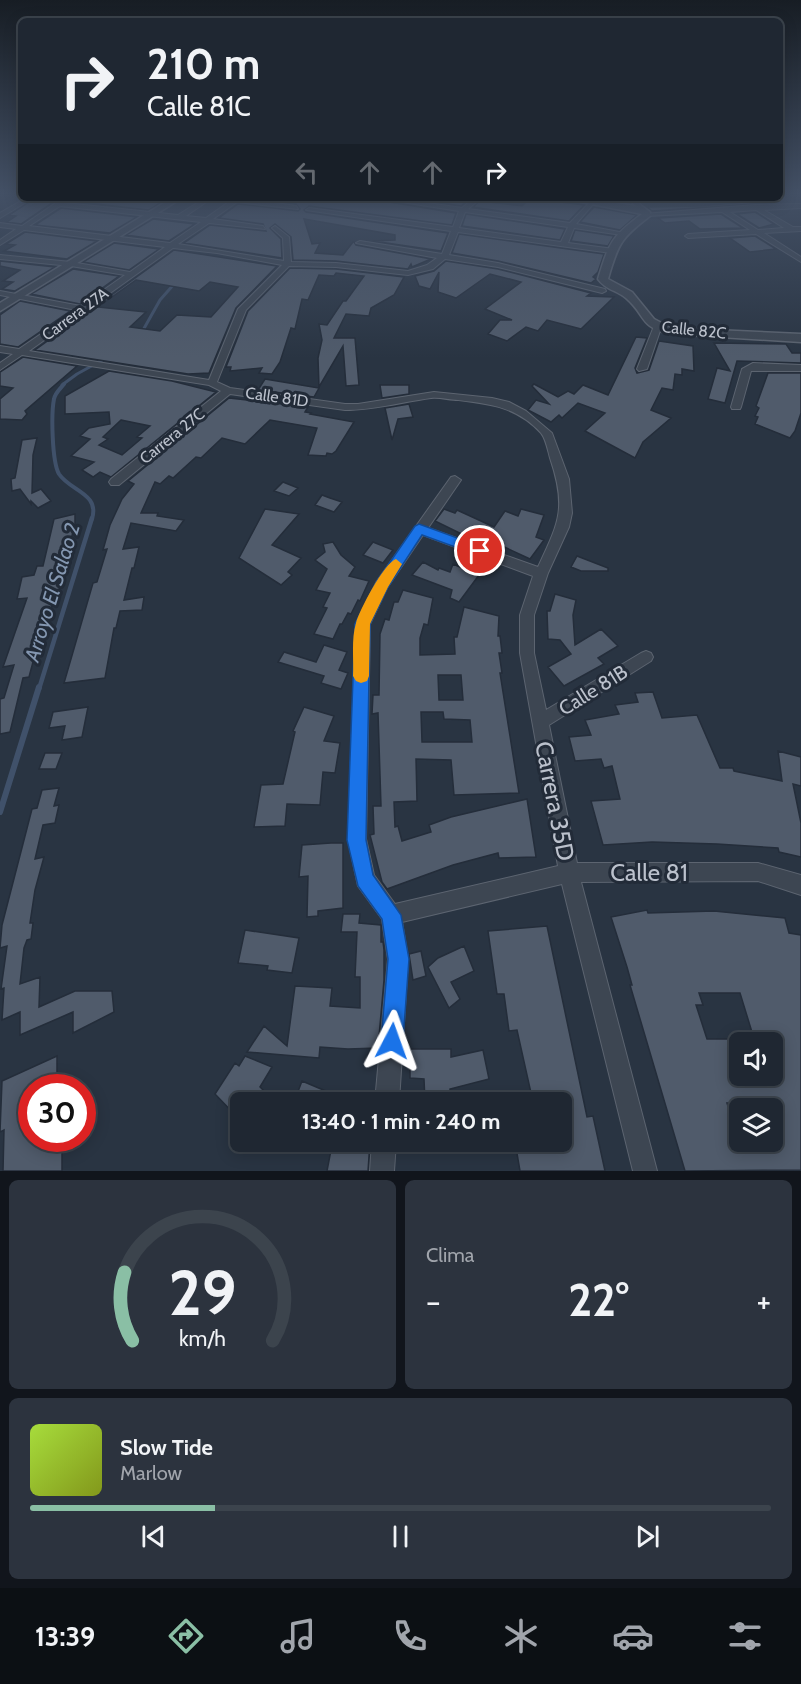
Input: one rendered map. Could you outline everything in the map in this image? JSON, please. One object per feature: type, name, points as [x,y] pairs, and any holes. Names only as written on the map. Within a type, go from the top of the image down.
[{"type":"street","points":[[0,308],[96,249]]},
{"type":"street","name":"Carrera 27A","points":[[0,368],[167,249]]},
{"type":"street","points":[[195,249],[287,264],[405,273],[430,267],[445,255],[448,249]]},
{"type":"street","points":[[287,249],[287,264]]},
{"type":"street","points":[[400,249],[506,267],[602,290],[611,251],[597,249]]},
{"type":"street","points":[[783,249],[801,260]]},
{"type":"street","points":[[0,257],[71,264],[130,274]]},
{"type":"street","name":"Carrera 27C","points":[[212,383],[242,309],[287,264]]},
{"type":"street","name":"Calle 82C","points":[[602,290],[632,297],[647,320],[657,328],[699,333],[801,338]]},
{"type":"street","points":[[0,293],[81,308]]},
{"type":"street","points":[[642,369],[657,328]]},
{"type":"street","name":"Calle 81D","points":[[0,349],[212,383],[228,391],[345,407],[434,395],[492,401],[505,404],[522,413],[547,433]]},
{"type":"street","points":[[736,407],[744,374],[753,366],[801,368]]},
{"type":"street","name":"Carrera 27C","points":[[115,482],[228,391]]},
{"type":"street","name":"Carrera 35D","points":[[547,433],[563,479],[567,513],[563,527],[541,573],[527,615],[527,653],[569,873],[645,1171]]},
{"type":"street","points":[[388,1092],[398,959],[392,915],[364,879],[357,840],[363,624],[382,585],[455,480]]},
{"type":"street","points":[[419,529],[541,573]]},
{"type":"street","name":"Calle 81B","points":[[540,722],[646,657]]},
{"type":"street","name":"Calle 81","points":[[392,915],[569,873],[758,872],[801,885]]},
{"type":"street","points":[[382,1171],[383,1152]]},
{"type":"building","points":[[8,249],[84,249],[67,259],[4,251]]},
{"type":"building","points":[[105,249],[159,249],[129,270],[83,262]]},
{"type":"building","points":[[221,249],[282,249],[282,258]]},
{"type":"building","points":[[292,249],[317,249],[315,253],[343,255],[348,249],[376,249],[431,259],[412,267],[411,264],[408,269],[336,261],[293,260]]},
{"type":"building","points":[[454,249],[565,249],[604,254],[598,272],[593,277],[596,279],[591,283],[498,261],[452,253]]},
{"type":"building","points":[[745,249],[776,249],[750,252]]},
{"type":"building","points":[[174,250],[277,266],[236,308],[209,373],[188,374],[35,350]],"holes":[[[136,280],[199,291],[210,282],[238,287],[211,317],[177,315],[160,331],[130,327],[146,312],[98,307]]]},
{"type":"building","points":[[0,261],[55,267],[15,291],[2,289],[13,282],[3,281],[20,270],[0,266]]},
{"type":"building","points":[[446,261],[498,269],[591,293],[587,296],[614,297],[581,329],[547,320],[538,331],[526,327],[507,341],[488,334],[500,320],[512,320],[485,309],[521,282],[490,274],[456,298],[438,292],[439,272],[430,289],[419,286],[415,276],[434,271]]},
{"type":"building","points":[[290,268],[336,269],[404,277],[394,295],[371,308],[369,316],[346,314],[334,338],[355,338],[359,385],[346,386],[343,346],[319,387],[318,358],[322,340],[319,324],[327,325],[364,276],[336,273],[334,276],[319,275],[308,300],[302,299],[295,329],[291,328],[280,362],[272,374],[259,373],[262,368],[230,371],[231,367],[226,367],[248,311]]},
{"type":"building","points":[[73,269],[119,276],[80,304],[31,294]]},
{"type":"building","points":[[20,301],[70,311],[18,347],[0,344],[0,315]]},
{"type":"building","points":[[636,337],[647,338],[635,368],[637,373],[649,370],[659,341],[693,346],[694,371],[682,369],[682,375],[675,374],[673,390],[662,388],[651,410],[671,418],[643,442],[635,458],[585,431],[605,413],[578,403],[562,418],[559,415],[551,422],[528,410],[536,400],[549,404],[532,386],[534,384],[558,397],[568,391],[574,394],[583,385],[608,395]]},
{"type":"building","points":[[714,343],[786,344],[792,353],[801,353],[801,363],[737,361],[725,403],[708,399],[717,368],[730,371]]},
{"type":"building","points":[[23,357],[77,366],[25,411],[27,414],[22,420],[0,419],[0,399],[13,388],[0,386],[0,372]]},
{"type":"building","points":[[109,371],[172,381],[216,392],[111,477],[100,472],[93,477],[82,470],[94,462],[71,456],[90,439],[80,436],[89,428],[110,424],[109,412],[65,414],[65,396]],"holes":[[[121,420],[150,426],[137,437],[142,438],[122,455],[99,445],[108,439],[103,437]]]},
{"type":"building","points":[[768,373],[801,373],[801,413],[790,438],[755,424],[758,417],[755,416],[759,408],[756,406]]},
{"type":"building","points":[[265,379],[319,388],[314,397],[258,390]]},
{"type":"building","points":[[380,385],[409,385],[409,394],[382,398]]},
{"type":"building","points":[[229,398],[308,407],[305,412],[310,414],[354,422],[336,451],[332,454],[327,453],[326,456],[308,455],[317,428],[270,420],[245,444],[222,438],[201,458],[196,457],[173,478],[169,476],[160,484],[155,482],[141,513],[158,513],[157,516],[184,520],[176,531],[131,523],[123,549],[139,547],[124,600],[144,597],[142,610],[120,611],[116,628],[114,628],[105,678],[64,683],[93,583],[97,582],[107,549],[103,550],[110,525],[122,499],[134,484],[128,481]]},
{"type":"building","points":[[409,404],[413,417],[398,419],[392,440],[385,408]]},
{"type":"building","points":[[37,438],[33,455],[32,493],[41,489],[51,501],[38,508],[31,501],[31,504],[20,489],[12,491],[11,479],[15,478],[22,440]]},
{"type":"building","points":[[283,482],[298,488],[289,496],[274,491]]},
{"type":"building","points":[[322,495],[342,502],[334,512],[315,505]]},
{"type":"building","points":[[265,509],[299,514],[272,545],[301,558],[288,572],[292,575],[281,585],[239,558]]},
{"type":"building","points":[[444,509],[455,513],[457,510],[494,527],[505,511],[518,516],[521,509],[544,515],[536,537],[544,540],[530,559],[500,545],[499,547],[488,543],[486,546],[435,521]]},
{"type":"building","points":[[75,514],[75,524],[65,563],[67,563],[58,594],[55,595],[36,662],[33,662],[29,677],[23,678],[10,732],[0,734],[0,699],[4,698],[14,665],[3,667],[27,598],[17,599],[22,577],[34,575],[37,566],[43,566],[54,519]]},
{"type":"building","points":[[333,542],[341,555],[355,567],[349,576],[369,581],[360,601],[358,600],[351,614],[348,613],[340,624],[333,639],[314,634],[327,608],[323,607],[330,593],[316,590],[327,569],[315,560],[325,552],[323,544]]},
{"type":"building","points":[[373,542],[393,550],[383,563],[363,555]]},
{"type":"building","points":[[577,556],[608,568],[608,571],[581,571],[571,567]]},
{"type":"building","points":[[423,562],[438,570],[439,568],[450,572],[453,564],[479,575],[459,602],[450,598],[452,590],[412,575]]},
{"type":"building","points":[[403,590],[433,598],[428,625],[424,624],[420,638],[420,655],[455,654],[454,637],[457,637],[464,607],[499,616],[498,636],[500,636],[502,653],[499,653],[502,673],[500,673],[519,793],[454,795],[451,760],[416,759],[417,801],[394,802],[395,827],[398,826],[402,841],[431,832],[429,825],[451,817],[527,799],[536,857],[499,858],[498,853],[453,865],[387,889],[382,882],[370,835],[374,834],[373,806],[381,806],[378,713],[372,714],[373,695],[379,695],[380,634],[385,619],[389,620],[394,602],[398,602]],"holes":[[[438,675],[461,675],[463,700],[439,700]],[[421,712],[443,712],[444,719],[470,720],[472,742],[422,742]]]},
{"type":"building","points":[[555,594],[576,600],[573,615],[575,645],[601,629],[618,646],[598,658],[604,664],[564,686],[548,667],[571,654],[560,640],[548,639],[547,611],[550,611]]},
{"type":"building","points":[[324,645],[347,652],[339,670],[348,673],[341,689],[321,683],[324,676],[278,662],[284,652],[316,662]]},
{"type":"building","points":[[653,692],[662,718],[697,715],[720,768],[733,768],[734,771],[782,781],[778,751],[801,757],[801,786],[793,784],[801,823],[801,857],[779,852],[778,848],[717,844],[652,842],[603,845],[591,801],[620,799],[612,766],[604,768],[601,759],[575,761],[569,737],[591,735],[585,720],[619,714],[615,705],[638,702],[635,693]]},
{"type":"building","points":[[88,707],[82,737],[62,740],[65,726],[49,728],[53,712]]},
{"type":"building","points":[[304,707],[334,716],[324,741],[340,743],[335,773],[323,772],[320,805],[287,804],[285,826],[254,827],[261,785],[283,784],[295,732],[293,731]]},
{"type":"building","points":[[45,753],[62,753],[56,769],[39,769]]},
{"type":"building","points":[[59,788],[54,806],[59,805],[55,823],[43,825],[35,859],[44,857],[35,890],[30,923],[33,923],[31,939],[27,940],[24,948],[20,984],[40,977],[39,1007],[75,991],[112,991],[114,1012],[73,1033],[73,1012],[20,1035],[20,1012],[2,1020],[4,988],[1,989],[7,946],[0,948],[2,925],[32,809],[37,808],[42,790]]},
{"type":"building","points":[[343,843],[343,908],[318,911],[318,916],[307,917],[308,876],[299,877],[302,845]]},
{"type":"building","points":[[647,910],[648,913],[714,911],[785,918],[789,933],[801,935],[801,1170],[685,1171],[630,985],[632,985],[611,917]]},
{"type":"building","points":[[343,914],[360,914],[359,923],[381,925],[384,980],[378,1048],[320,1047],[319,1058],[247,1052],[264,1026],[287,1046],[295,986],[332,988],[330,1006],[360,1008],[360,977],[355,977],[357,932],[341,932]]},
{"type":"building","points":[[547,926],[587,1117],[593,1116],[605,1171],[520,1171],[517,1152],[572,1152],[572,1092],[531,1092],[517,1030],[509,1031],[504,994],[497,994],[488,931]]},
{"type":"building","points":[[245,930],[299,938],[292,973],[267,970],[268,966],[238,963]]},
{"type":"building","points":[[464,946],[474,971],[451,982],[460,999],[449,1008],[428,967],[438,958]]},
{"type":"building","points":[[421,951],[426,976],[413,980],[409,954]]},
{"type":"building","points":[[410,1049],[451,1049],[451,1057],[483,1050],[489,1079],[450,1089],[450,1092],[425,1092],[424,1079],[410,1078]]},
{"type":"building","points":[[57,1056],[57,1074],[18,1074],[18,1152],[62,1152],[62,1171],[3,1171],[4,1130],[0,1132],[2,1081]]},
{"type":"building","points":[[245,1056],[272,1067],[260,1087],[265,1092],[230,1092],[230,1110],[215,1094],[235,1063],[239,1066]]},
{"type":"building","points":[[302,1081],[328,1092],[298,1092]]},
{"type":"building","points":[[331,1152],[369,1152],[368,1171],[327,1171]]},
{"type":"waterway","name":"Arroyo El Salao 2","points":[[142,332],[160,300],[175,283]]},
{"type":"waterway","name":"Arroyo El Salao 2","points":[[62,385],[106,358]]},
{"type":"waterway","name":"Arroyo El Salao 2","points":[[64,384],[55,395],[53,406],[55,459],[59,474],[64,480],[83,493],[92,503],[92,519]]},
{"type":"waterway","name":"Arroyo El Salao 2","points":[[39,689],[92,518]]},
{"type":"waterway","name":"Arroyo El Salao 2","points":[[0,812],[39,687]]},
{"type":"slow traffic","points":[[361,676],[363,624],[382,585],[396,564]]},
{"type":"route","points":[[392,1041],[398,959],[392,915],[364,879],[357,840],[363,624],[382,585],[419,529],[480,551]]}]
